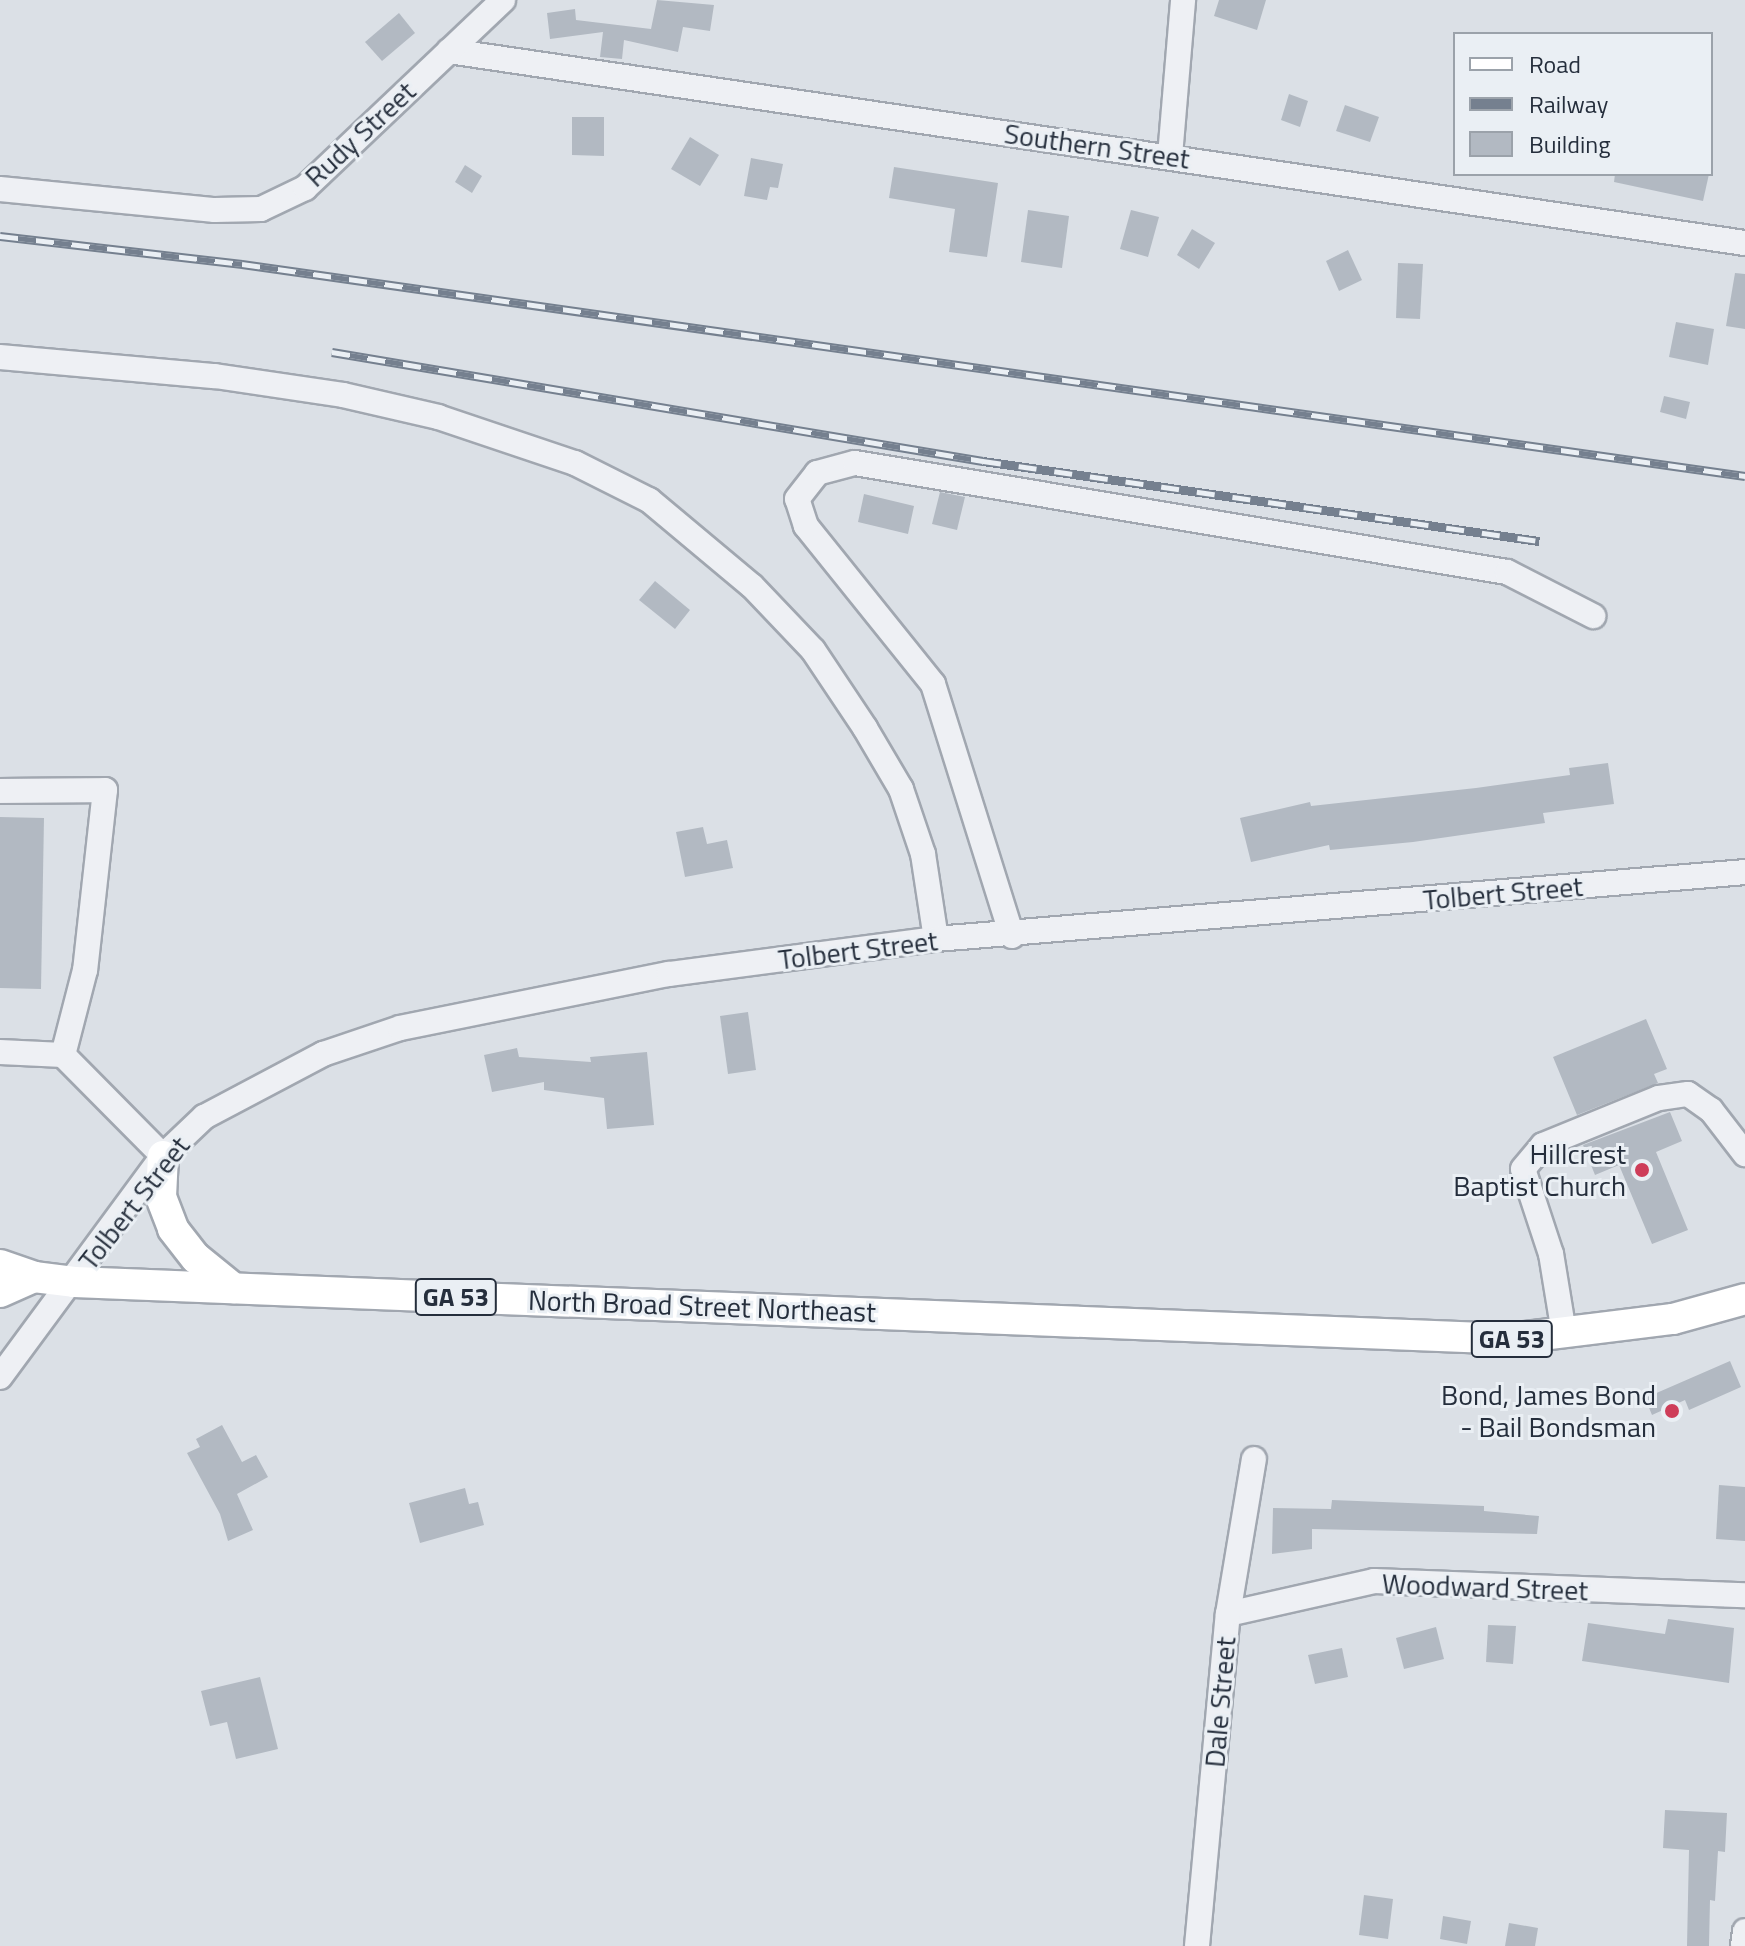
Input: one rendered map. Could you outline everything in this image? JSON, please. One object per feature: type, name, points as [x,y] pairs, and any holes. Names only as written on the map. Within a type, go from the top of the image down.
[{"type":"main road","points":[[163,1156],[161,1197],[173,1229],[196,1258],[233,1288]]},
{"type":"main road","name":"GA 53","points":[[0,1265],[34,1277]]},
{"type":"main road","points":[[0,1292],[34,1277]]},
{"type":"main road","name":"North Broad Street Northeast","points":[[34,1277],[74,1282],[1105,1322],[1275,1332],[1509,1339],[1564,1333]]},
{"type":"main road","name":"GA 53","points":[[1564,1333],[1673,1319],[1745,1299]]},
{"type":"street","name":"Rudy Street","points":[[0,189],[215,210],[261,209],[305,188],[503,0]]},
{"type":"street","points":[[1170,156],[1183,0]]},
{"type":"street","name":"Southern Street","points":[[449,51],[1745,243]]},
{"type":"street","points":[[0,357],[215,376],[343,395],[438,417],[575,463],[649,500],[752,586],[803,639],[865,728],[901,789],[910,815],[923,854],[936,939]]},
{"type":"street","points":[[1012,936],[933,684],[806,526],[797,499],[817,473],[855,463],[1507,572],[1593,616]]},
{"type":"street","points":[[0,791],[105,790],[85,970],[63,1055]]},
{"type":"street","name":"Tolbert Street","points":[[0,1377],[74,1282],[163,1156],[204,1117],[323,1054],[400,1028],[669,974],[936,939],[1012,936],[1745,872]]},
{"type":"street","points":[[0,1052],[63,1055],[163,1156]]},
{"type":"street","points":[[1564,1333],[1551,1254],[1523,1169],[1543,1145],[1659,1098],[1688,1094],[1711,1110],[1745,1154]]},
{"type":"street","name":"Dale Street","points":[[1197,1946],[1228,1614],[1254,1459]]},
{"type":"street","name":"Woodward Street","points":[[1228,1614],[1374,1581],[1745,1595]]},
{"type":"street","points":[[1743,1946],[1745,1931]]},
{"type":"building","points":[[657,0],[714,5],[710,31],[683,27],[678,52],[624,40],[622,59],[600,57],[603,32],[550,39],[547,13],[575,9],[576,20],[651,29]]},
{"type":"building","points":[[1219,0],[1266,0],[1257,30],[1214,16]]},
{"type":"building","points":[[399,13],[415,33],[382,61],[365,42]]},
{"type":"building","points":[[1289,94],[1308,101],[1300,127],[1281,120]]},
{"type":"building","points":[[1345,105],[1379,117],[1370,142],[1336,131]]},
{"type":"building","points":[[572,117],[604,117],[604,156],[572,155]]},
{"type":"building","points":[[690,137],[719,155],[700,186],[671,169]]},
{"type":"building","points":[[751,158],[783,164],[778,188],[770,187],[767,200],[744,196]]},
{"type":"building","points":[[465,165],[482,176],[472,193],[455,182]]},
{"type":"building","points":[[894,167],[998,183],[987,257],[949,252],[955,209],[889,198]]},
{"type":"building","points":[[1615,176],[1709,176],[1703,201],[1614,182]]},
{"type":"building","points":[[1028,210],[1069,216],[1062,268],[1021,262]]},
{"type":"building","points":[[1131,210],[1159,217],[1148,257],[1120,249]]},
{"type":"building","points":[[1192,229],[1215,243],[1199,269],[1177,255]]},
{"type":"building","points":[[1348,250],[1362,280],[1339,291],[1326,261]]},
{"type":"building","points":[[1398,263],[1423,264],[1420,319],[1396,318]]},
{"type":"building","points":[[1735,273],[1745,274],[1745,329],[1726,326]]},
{"type":"building","points":[[1676,322],[1714,329],[1708,365],[1669,357]]},
{"type":"building","points":[[1664,396],[1690,402],[1686,419],[1660,412]]},
{"type":"building","points":[[940,492],[965,497],[957,530],[932,524]]},
{"type":"building","points":[[864,494],[914,506],[908,534],[858,522]]},
{"type":"building","points":[[655,581],[690,610],[675,629],[639,600]]},
{"type":"building","points":[[1608,763],[1614,804],[1543,813],[1545,823],[1413,842],[1330,850],[1329,845],[1251,862],[1240,818],[1310,802],[1311,806],[1570,775],[1569,768]]},
{"type":"building","points":[[0,817],[44,818],[41,989],[0,988]]},
{"type":"building","points":[[703,827],[707,844],[727,840],[733,868],[685,877],[676,832]]},
{"type":"building","points":[[748,1012],[756,1070],[728,1074],[720,1016]]},
{"type":"building","points":[[1646,1019],[1667,1069],[1654,1074],[1658,1083],[1577,1115],[1553,1057]]},
{"type":"building","points":[[517,1048],[519,1057],[591,1062],[590,1057],[647,1052],[654,1125],[607,1129],[604,1098],[544,1090],[544,1082],[492,1092],[484,1055]]},
{"type":"building","name":"Hillcrest Baptist Church","points":[[1670,1112],[1682,1141],[1656,1152],[1688,1230],[1652,1244],[1619,1165],[1595,1175],[1583,1145]]},
{"type":"building","points":[[1730,1361],[1741,1387],[1689,1410],[1685,1400],[1652,1415],[1645,1398]]},
{"type":"building","points":[[222,1425],[242,1462],[256,1455],[268,1477],[237,1494],[253,1530],[228,1541],[220,1514],[187,1453],[200,1447],[196,1439]]},
{"type":"building","points":[[1719,1485],[1745,1487],[1745,1541],[1716,1539]]},
{"type":"building","points":[[465,1488],[469,1504],[478,1502],[484,1525],[420,1543],[409,1503]]},
{"type":"building","points":[[1332,1500],[1484,1506],[1484,1511],[1539,1516],[1537,1534],[1312,1529],[1312,1549],[1272,1554],[1273,1508],[1331,1509]]},
{"type":"building","points":[[1668,1619],[1734,1628],[1729,1683],[1582,1661],[1588,1623],[1665,1634]]},
{"type":"building","points":[[1488,1625],[1516,1626],[1513,1664],[1486,1662]]},
{"type":"building","points":[[1436,1627],[1444,1659],[1404,1669],[1396,1638]]},
{"type":"building","points":[[1342,1648],[1348,1677],[1315,1684],[1308,1655]]},
{"type":"building","points":[[260,1677],[278,1749],[236,1759],[227,1722],[210,1726],[201,1691]]},
{"type":"building","points":[[1665,1810],[1727,1813],[1725,1852],[1718,1851],[1715,1901],[1710,1900],[1709,1946],[1687,1946],[1689,1850],[1663,1848]]},
{"type":"building","points":[[1364,1895],[1393,1899],[1388,1939],[1359,1935]]},
{"type":"building","points":[[1443,1916],[1471,1921],[1467,1944],[1440,1939]]},
{"type":"building","points":[[1509,1923],[1538,1928],[1535,1946],[1505,1946]]},
{"type":"railway","points":[[0,236],[242,264],[1745,476]]},
{"type":"railway","points":[[332,352],[983,461],[1539,541]]},
{"type":"place","name":"Hillcrest Baptist Church","points":[[1642,1170]]},
{"type":"place","name":"Bond, James Bond - Bail Bondsman","points":[[1672,1411]]}]
